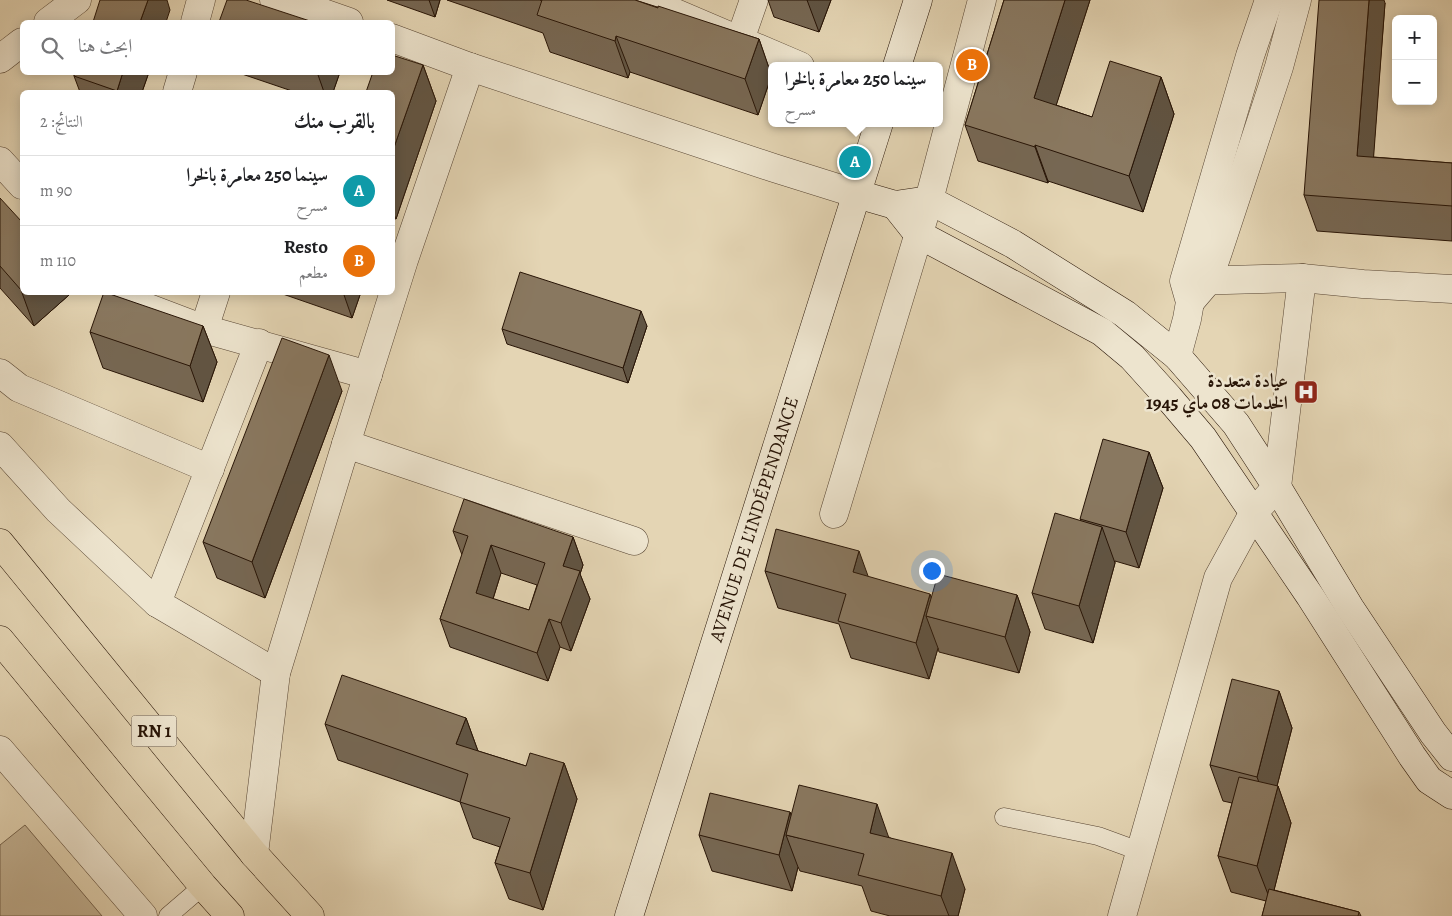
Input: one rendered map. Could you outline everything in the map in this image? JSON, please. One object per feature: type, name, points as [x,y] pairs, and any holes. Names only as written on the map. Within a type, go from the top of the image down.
[{"type":"highway","name":"RN 1","points":[[0,543],[254,854],[310,916]]},
{"type":"highway","points":[[0,640],[203,886],[230,916]]},
{"type":"street","points":[[51,20],[77,0]]},
{"type":"street","points":[[196,20],[201,0]]},
{"type":"street","points":[[274,0],[311,5],[345,20]]},
{"type":"street","points":[[645,0],[791,62]]},
{"type":"street","points":[[740,40],[754,0]]},
{"type":"street","points":[[899,62],[918,0]]},
{"type":"street","points":[[834,514],[929,200],[982,0]]},
{"type":"street","points":[[1177,356],[1250,56],[1269,0]]},
{"type":"street","points":[[1194,288],[1279,67],[1297,0]]},
{"type":"street","points":[[395,39],[470,67],[857,194],[895,205],[929,200],[1013,244],[1121,311],[1177,356],[1236,424],[1277,487],[1350,608],[1433,733],[1452,757]]},
{"type":"street","points":[[0,59],[20,44]]},
{"type":"street","points":[[398,258],[470,67]]},
{"type":"street","name":"AVENUE DE L'INDÉPENDANCE","points":[[629,916],[878,127]]},
{"type":"street","points":[[0,161],[20,183]]},
{"type":"street","points":[[895,205],[918,234],[1102,332],[1132,357],[1203,438],[1254,512],[1429,780],[1452,795]]},
{"type":"street","points":[[1194,288],[1302,278],[1363,284],[1452,289]]},
{"type":"street","points":[[1122,916],[1218,578],[1254,512],[1277,487],[1302,278]]},
{"type":"street","points":[[122,295],[125,299],[204,328],[368,375]]},
{"type":"street","points":[[204,328],[215,295]]},
{"type":"street","points":[[254,854],[276,674],[368,375],[389,295]]},
{"type":"street","points":[[1102,332],[1121,311]]},
{"type":"street","points":[[157,603],[259,343]]},
{"type":"street","points":[[0,373],[18,388],[210,469]]},
{"type":"street","points":[[346,444],[634,541]]},
{"type":"street","points":[[0,446],[58,510],[157,603],[276,674]]},
{"type":"street","points":[[0,750],[143,916]]},
{"type":"lane","points":[[1004,817],[1098,836],[1140,851]]},
{"type":"lane","points":[[168,916],[203,886]]},
{"type":"shaded area","points":[[25,825],[102,916],[0,916],[0,845]]},
{"type":"building","points":[[100,0],[148,0],[141,20],[94,20]]},
{"type":"building","points":[[227,0],[246,0],[307,20],[220,20]]},
{"type":"building","points":[[542,0],[635,0],[759,39],[745,79],[616,36],[615,41],[537,15]]},
{"type":"building","points":[[1004,0],[1065,0],[1034,98],[1092,117],[1110,61],[1161,77],[1129,176],[1035,145],[1035,147],[965,125]]},
{"type":"building","points":[[1319,0],[1369,0],[1357,156],[1452,163],[1452,206],[1304,195]]},
{"type":"building","points":[[395,56],[423,65],[395,144],[395,90],[367,90],[372,75],[395,75]]},
{"type":"building","points":[[74,75],[122,75],[117,90]]},
{"type":"building","points":[[0,198],[20,220],[20,289],[0,266]]},
{"type":"building","points":[[520,272],[641,311],[623,368],[502,329]]},
{"type":"building","points":[[103,295],[113,295],[203,326],[190,366],[90,332]]},
{"type":"building","points":[[282,338],[329,355],[252,562],[203,542]]},
{"type":"building","points":[[1103,439],[1149,452],[1126,532],[1080,519]]},
{"type":"building","points":[[464,499],[573,537],[563,566],[580,571],[561,623],[549,619],[537,653],[440,619],[468,536],[453,531]],"holes":[[[491,545],[545,563],[529,610],[476,593]]]},
{"type":"building","points":[[1055,513],[1102,527],[1079,606],[1032,593]]},
{"type":"building","points":[[776,529],[859,551],[853,572],[930,594],[916,643],[838,621],[846,594],[765,571]]},
{"type":"building","points":[[938,574],[1017,595],[1005,637],[926,616]]},
{"type":"building","points":[[342,675],[466,718],[456,744],[526,766],[530,753],[564,763],[530,873],[495,863],[510,818],[460,802],[468,774],[325,724]]},
{"type":"building","points":[[1232,679],[1279,691],[1257,777],[1210,765]]},
{"type":"building","points":[[1239,777],[1278,786],[1257,866],[1218,856]]},
{"type":"building","points":[[799,785],[877,804],[870,833],[952,853],[941,896],[858,875],[864,854],[786,835]]},
{"type":"building","points":[[710,793],[790,812],[779,855],[699,835]]},
{"type":"building","points":[[1269,889],[1359,912],[1358,916],[1262,916]]},
{"type":"place","name":"Resto","points":[[972,65]]},
{"type":"place","name":"سينما 250 معامرة بالخرا","points":[[855,162]]},
{"type":"place","name":"عيادة متعددة الخدمات 08 ماي 1945","points":[[1306,392]]}]
